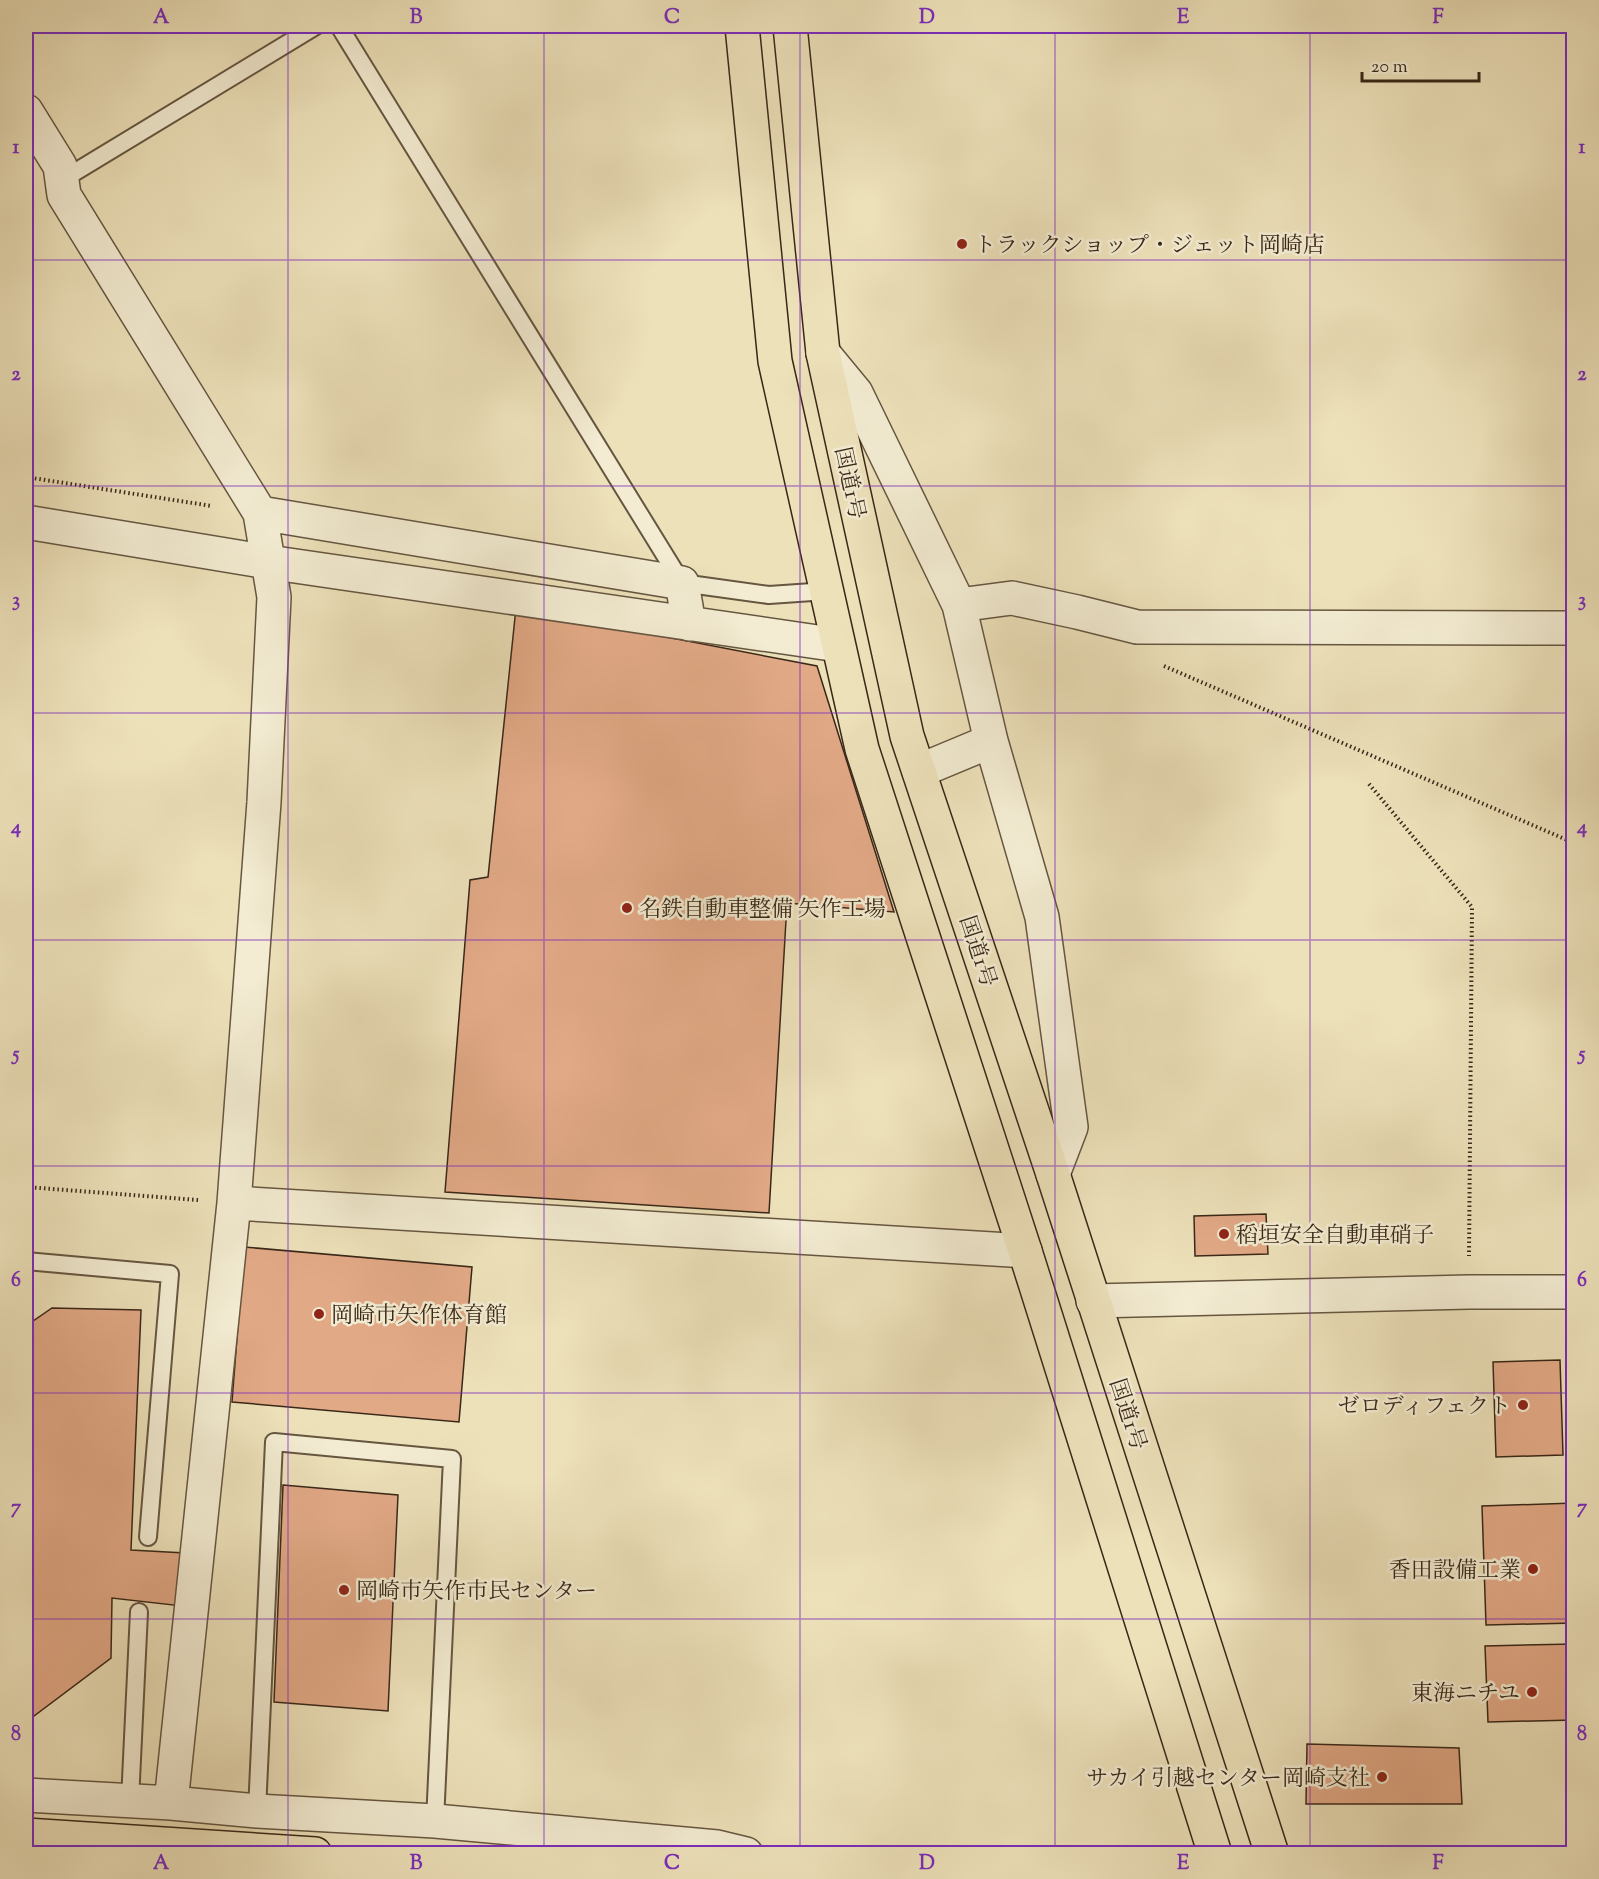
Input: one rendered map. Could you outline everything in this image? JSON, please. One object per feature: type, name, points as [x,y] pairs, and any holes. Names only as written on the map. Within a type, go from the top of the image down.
[{"type":"main road","name":"国道1号","points":[[742,26],[775,361],[862,749],[1025,1251],[1215,1854]]},
{"type":"main road","name":"国道1号","points":[[790,26],[823,353],[907,736],[1053,1174],[1272,1854]]},
{"type":"main road","points":[[26,1835],[315,1854]]},
{"type":"street","points":[[26,111],[60,166],[64,195],[260,513],[274,597],[265,791],[234,1203],[171,1803]]},
{"type":"street","points":[[823,353],[856,393],[959,605],[991,741],[1043,928],[1071,1127],[1053,1174]]},
{"type":"street","points":[[260,513],[682,583],[689,624]]},
{"type":"street","points":[[26,522],[268,562],[838,645]]},
{"type":"street","points":[[959,605],[1012,598],[1137,627],[1574,628]]},
{"type":"street","points":[[919,771],[991,741]]},
{"type":"street","points":[[234,1203],[1025,1251]]},
{"type":"street","points":[[1093,1301],[1469,1292],[1574,1292]]},
{"type":"street","points":[[26,1795],[435,1821],[717,1847],[746,1854]]},
{"type":"lane","points":[[62,180],[316,26]]},
{"type":"lane","points":[[339,26],[682,583],[769,595],[827,591]]},
{"type":"lane","points":[[26,1261],[170,1274],[148,1537]]},
{"type":"lane","points":[[257,1811],[274,1442],[452,1459],[435,1821]]},
{"type":"lane","points":[[130,1801],[139,1612]]},
{"type":"path","points":[[26,477],[260,513]]},
{"type":"path","points":[[1160,664],[1574,843]]},
{"type":"path","points":[[1369,784],[1472,907],[1469,1292]]},
{"type":"path","points":[[26,1187],[234,1203]]},
{"type":"building","name":"名鉄自動車整備 矢作工場","points":[[516,608],[817,666],[894,912],[787,903],[769,1213],[445,1192],[470,880],[488,877]]},
{"type":"building","points":[[1266,1214],[1268,1254],[1195,1256],[1194,1216]]},
{"type":"building","points":[[244,1247],[472,1267],[459,1422],[232,1402]]},
{"type":"building","points":[[52,1308],[141,1310],[131,1550],[185,1553],[182,1606],[112,1598],[111,1658],[26,1722],[26,1542],[29,1498],[26,1495],[26,1326]]},
{"type":"building","points":[[1560,1360],[1563,1455],[1496,1457],[1493,1362]]},
{"type":"building","points":[[283,1485],[398,1495],[388,1711],[274,1702]]},
{"type":"building","points":[[1574,1503],[1574,1623],[1486,1625],[1482,1506]]},
{"type":"building","points":[[1574,1644],[1574,1720],[1488,1722],[1485,1646]]},
{"type":"building","points":[[1307,1744],[1459,1748],[1462,1804],[1306,1804]]},
{"type":"place","name":"トラックショップ・ジェット岡崎店","points":[[962,244]]},
{"type":"place","name":"名鉄自動車整備 矢作工場","points":[[627,908]]},
{"type":"place","name":"稻垣安全自動車硝子","points":[[1224,1234]]},
{"type":"place","name":"岡崎市矢作体育館","points":[[319,1314]]},
{"type":"place","name":"ゼロディフェクト","points":[[1523,1405]]},
{"type":"place","name":"香田設備工業","points":[[1533,1569]]},
{"type":"place","name":"岡崎市矢作市民センター","points":[[344,1590]]},
{"type":"place","name":"東海ニチユ","points":[[1532,1692]]},
{"type":"place","name":"サカイ引越センター岡崎支社","points":[[1382,1777]]}]
